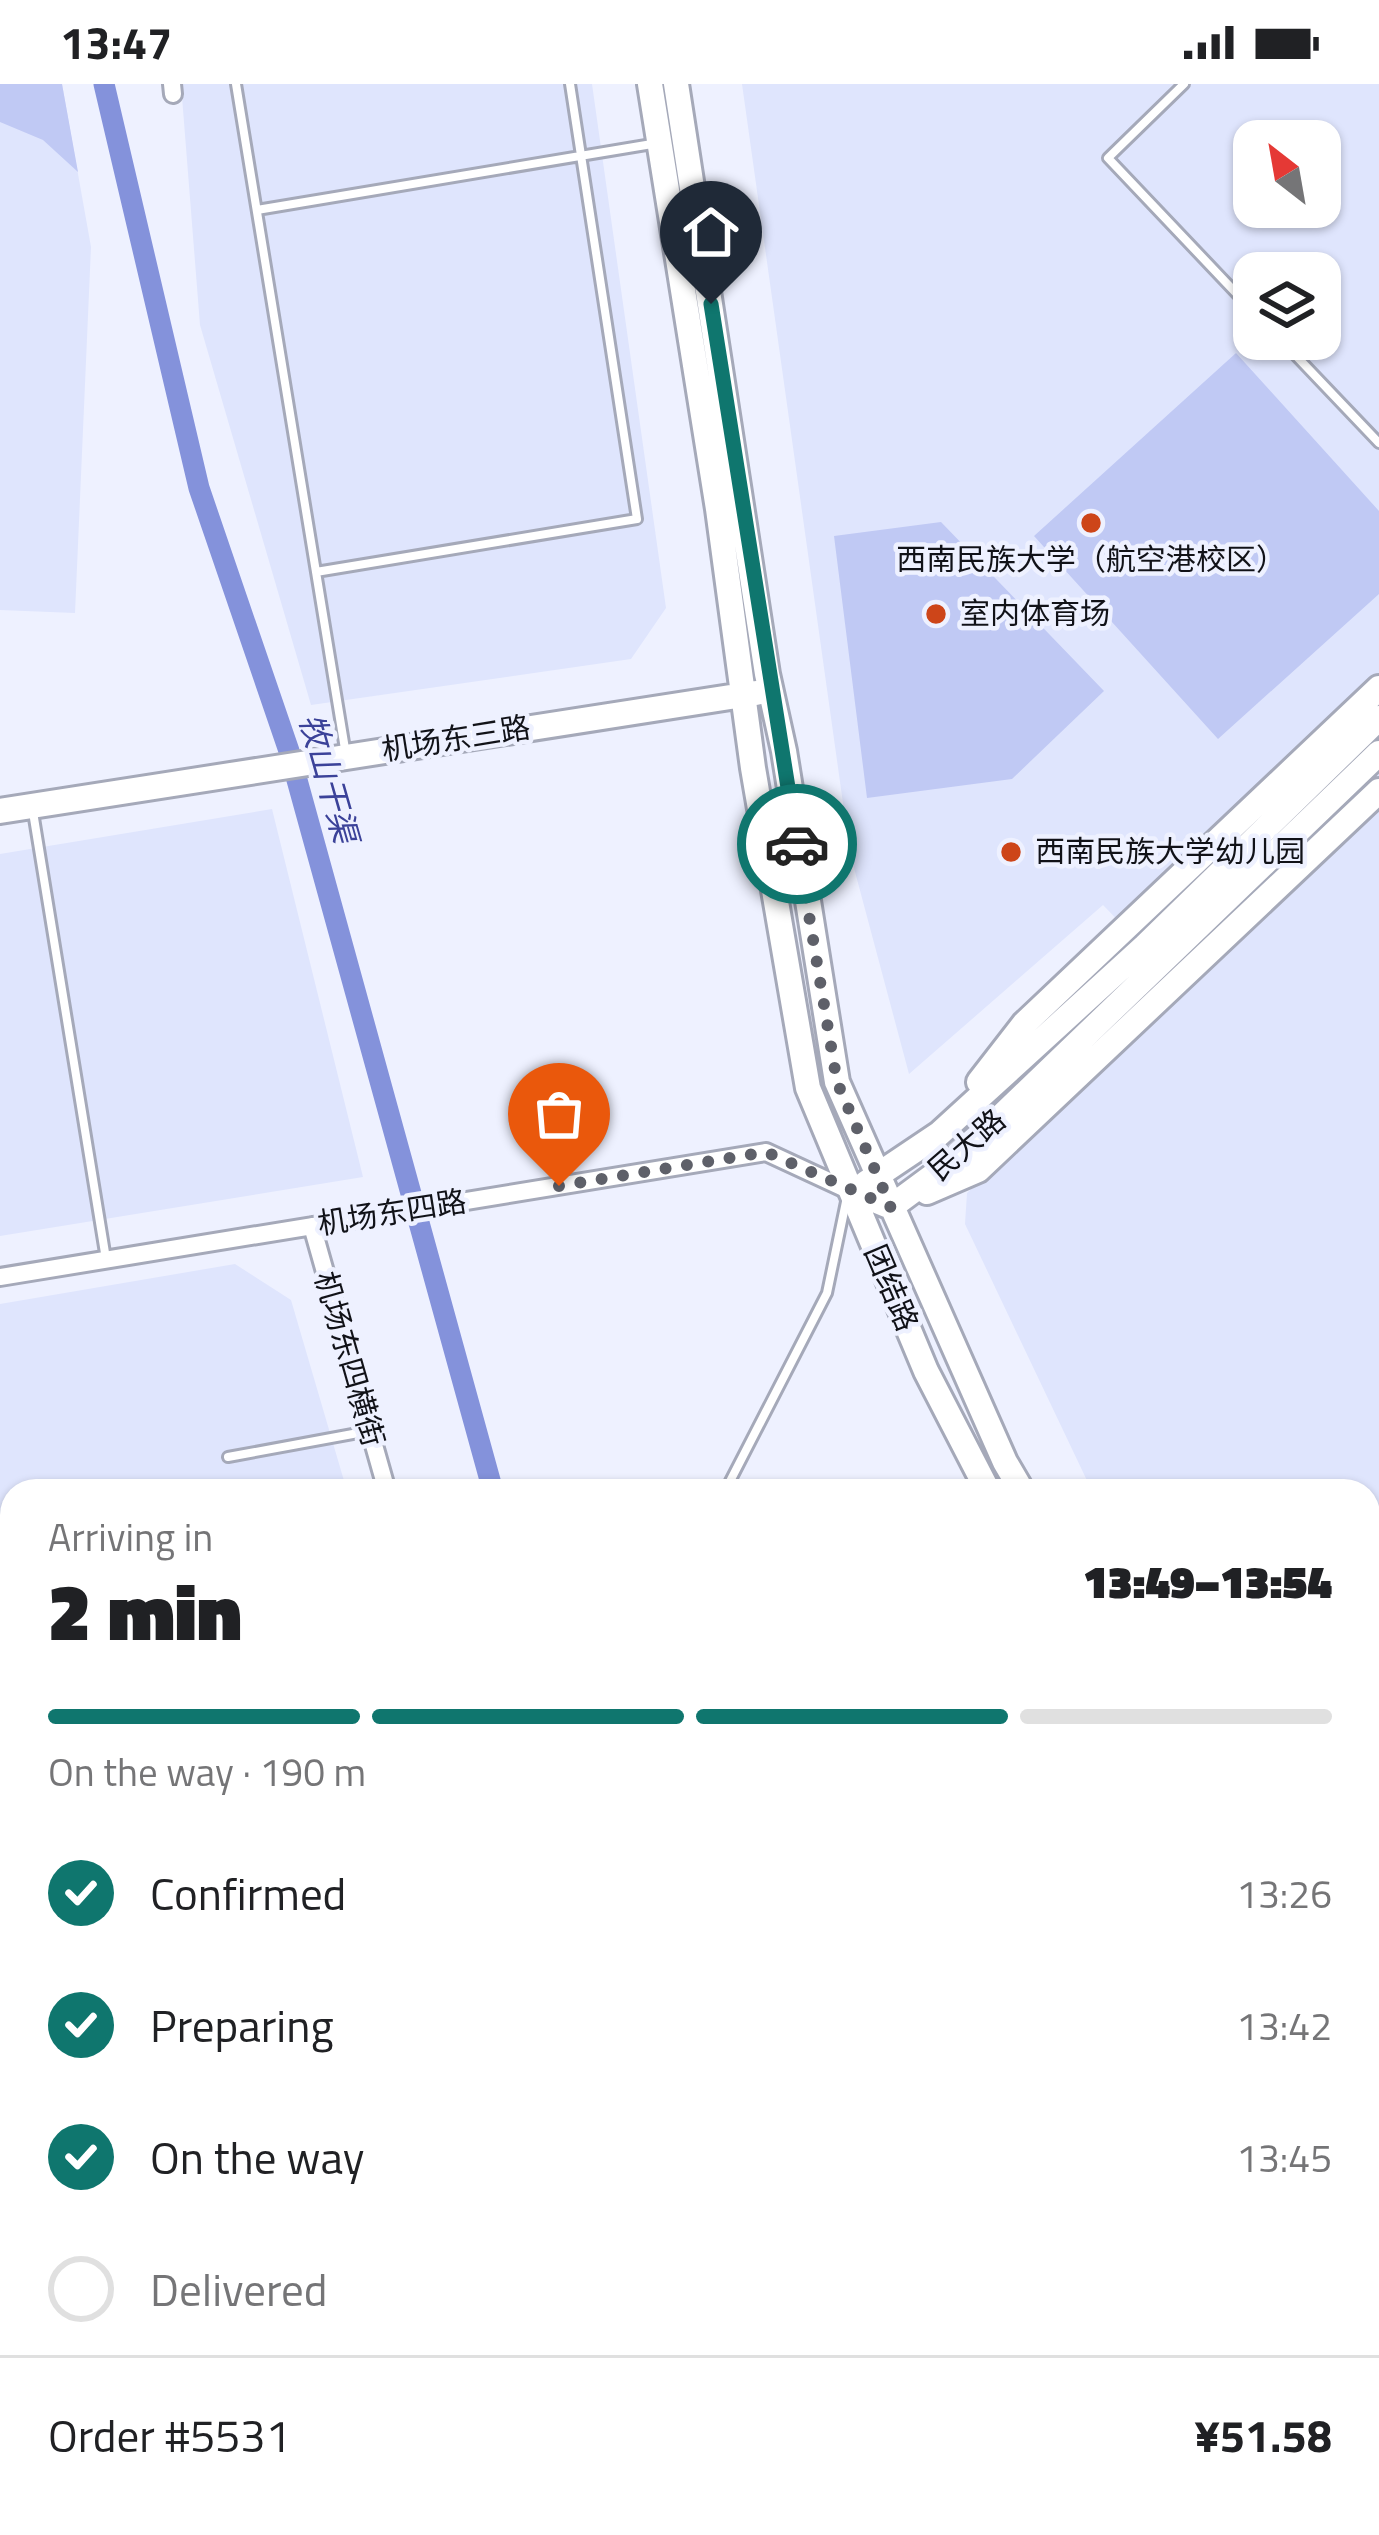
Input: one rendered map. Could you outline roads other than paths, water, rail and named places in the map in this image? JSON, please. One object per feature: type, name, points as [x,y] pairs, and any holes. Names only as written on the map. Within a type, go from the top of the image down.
[{"type":"main road","name":"团结路","points":[[650,84],[808,1088],[926,1371],[982,1479]]},
{"type":"main road","name":"团结路","points":[[676,84],[770,690],[837,1082],[1016,1479]]},
{"type":"main road","points":[[938,1134],[1024,1024],[1379,688]]},
{"type":"main road","name":"机场东三路","points":[[0,811],[770,690]]},
{"type":"main road","name":"民大路","points":[[848,1190],[878,1179],[938,1134],[1145,946],[1379,718]]},
{"type":"main road","name":"民大路","points":[[891,1207],[960,1156],[1379,753]]},
{"type":"main road","points":[[848,1190],[891,1207],[978,1170],[1379,791]]},
{"type":"street","name":"机场东四路","points":[[0,1277],[766,1152],[848,1190]]},
{"type":"street","name":"机场东四横街","points":[[312,1226],[384,1479]]},
{"type":"lane","points":[[236,84],[346,757]]},
{"type":"lane","points":[[316,572],[637,519],[570,84]]},
{"type":"lane","points":[[1184,84],[1108,158],[1233,290]]},
{"type":"lane","points":[[257,211],[659,142]]},
{"type":"lane","points":[[1300,360],[1379,443]]},
{"type":"lane","points":[[32,806],[106,1260]]},
{"type":"lane","points":[[731,1479],[827,1293],[848,1190]]},
{"type":"lane","points":[[229,1457],[370,1431]]},
{"type":"waterway","name":"牧山干渠","points":[[104,84],[199,488],[289,751],[490,1479]]},
{"type":"place","name":"西南民族大学（航空港校区）","points":[[1091,523]]},
{"type":"place","name":"室内体育场","points":[[936,614]]},
{"type":"place","name":"西南民族大学幼儿园","points":[[1011,852]]}]
